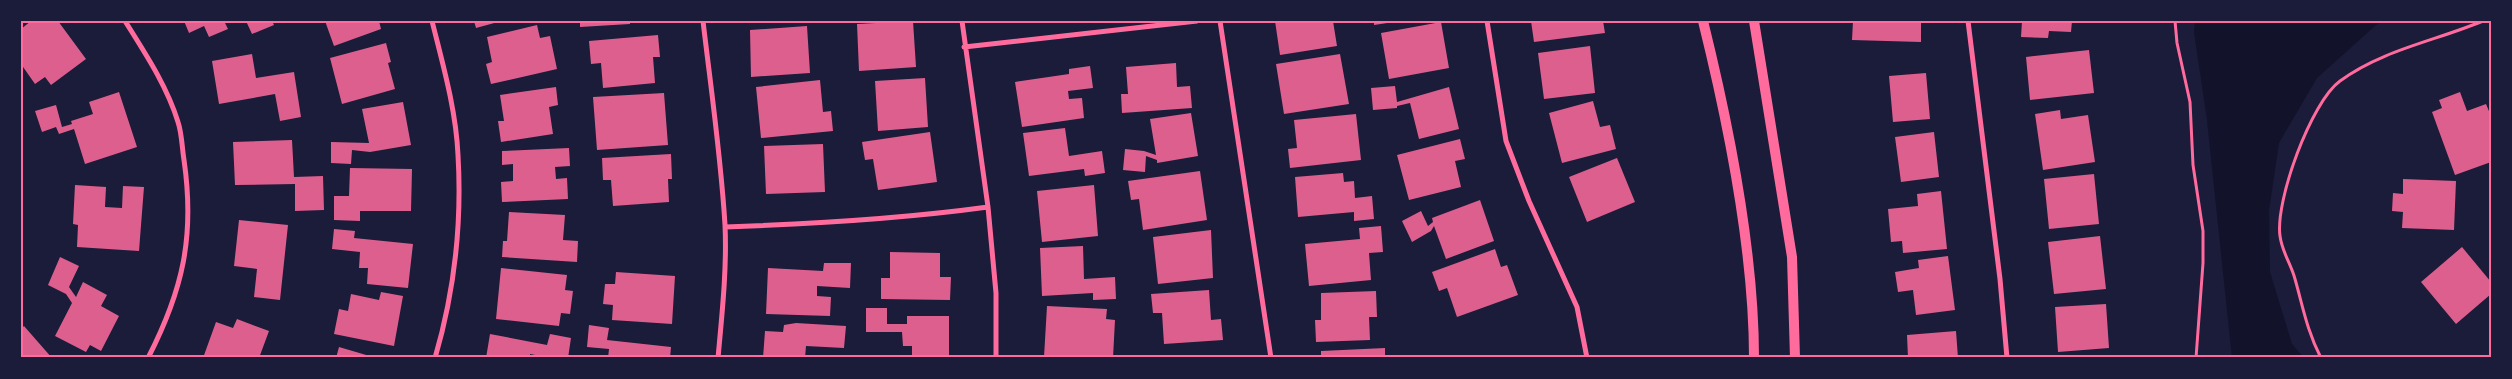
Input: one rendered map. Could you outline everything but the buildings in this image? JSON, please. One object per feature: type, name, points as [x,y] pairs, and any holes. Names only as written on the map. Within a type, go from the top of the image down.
[{"type":"main road","points":[[1703,21],[1717,77],[1743,226],[1754,358]]},
{"type":"main road","points":[[1754,21],[1792,257],[1795,358]]},
{"type":"street","points":[[125,21],[152,62],[178,122],[188,186],[187,244],[181,282],[168,320],[148,358]]},
{"type":"street","points":[[432,21],[448,84],[458,155],[457,239],[448,315],[435,358]]},
{"type":"street","points":[[703,21],[717,137],[725,227],[722,320],[718,358]]},
{"type":"street","points":[[962,21],[964,47],[988,207],[996,293],[996,358]]},
{"type":"street","points":[[964,47],[1197,21]]},
{"type":"street","points":[[1220,21],[1271,358]]},
{"type":"street","points":[[1487,21],[1506,141],[1529,201],[1577,307],[1587,358]]},
{"type":"street","points":[[1968,21],[1997,251],[2007,358]]},
{"type":"street","points":[[725,227],[909,218],[988,207]]},
{"type":"path","points":[[2175,21],[2177,42],[2190,102],[2193,165],[2203,231],[2203,263],[2196,358]]},
{"type":"path","points":[[2321,358],[2308,333],[2295,277],[2282,248],[2279,234],[2288,181],[2308,127],[2338,82],[2356,70],[2424,40],[2483,21]]},
{"type":"shaded area","points":[[2195,21],[2384,21],[2376,25],[2317,78],[2279,143],[2269,211],[2270,272],[2292,344],[2304,358],[2232,358],[2207,120],[2194,32]]}]
